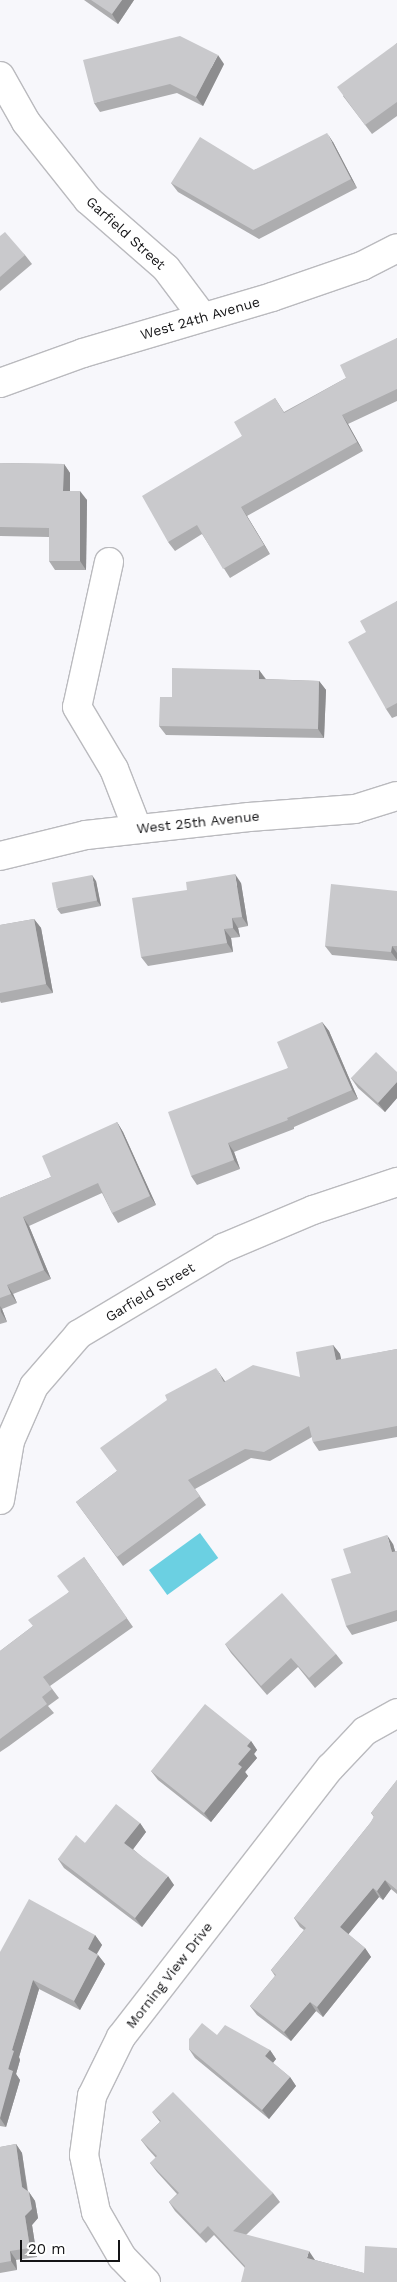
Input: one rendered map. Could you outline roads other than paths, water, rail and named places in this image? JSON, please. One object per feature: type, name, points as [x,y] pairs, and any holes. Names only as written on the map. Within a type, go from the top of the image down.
[{"type":"street","name":"Garfield Street","points":[[0,76],[26,122],[88,200],[166,268],[202,316]]},
{"type":"street","name":"West 24th Avenue","points":[[0,383],[83,353],[202,316],[272,297],[344,272],[397,248]]},
{"type":"street","points":[[109,562],[77,707],[114,770],[137,828]]},
{"type":"street","name":"West 25th Avenue","points":[[0,856],[86,835],[137,828],[355,809],[397,796]]},
{"type":"street","name":"Garfield Street","points":[[0,1500],[10,1441],[34,1386],[79,1334],[223,1248],[313,1210],[397,1182]]},
{"type":"street","name":"Morning View Drive","points":[[146,2282],[122,2257],[96,2212],[84,2155],[92,2096],[121,2037],[330,1768],[365,1731],[397,1713]]},
{"type":"water","points":[[200,1533],[218,1558],[167,1595],[149,1570]]}]
